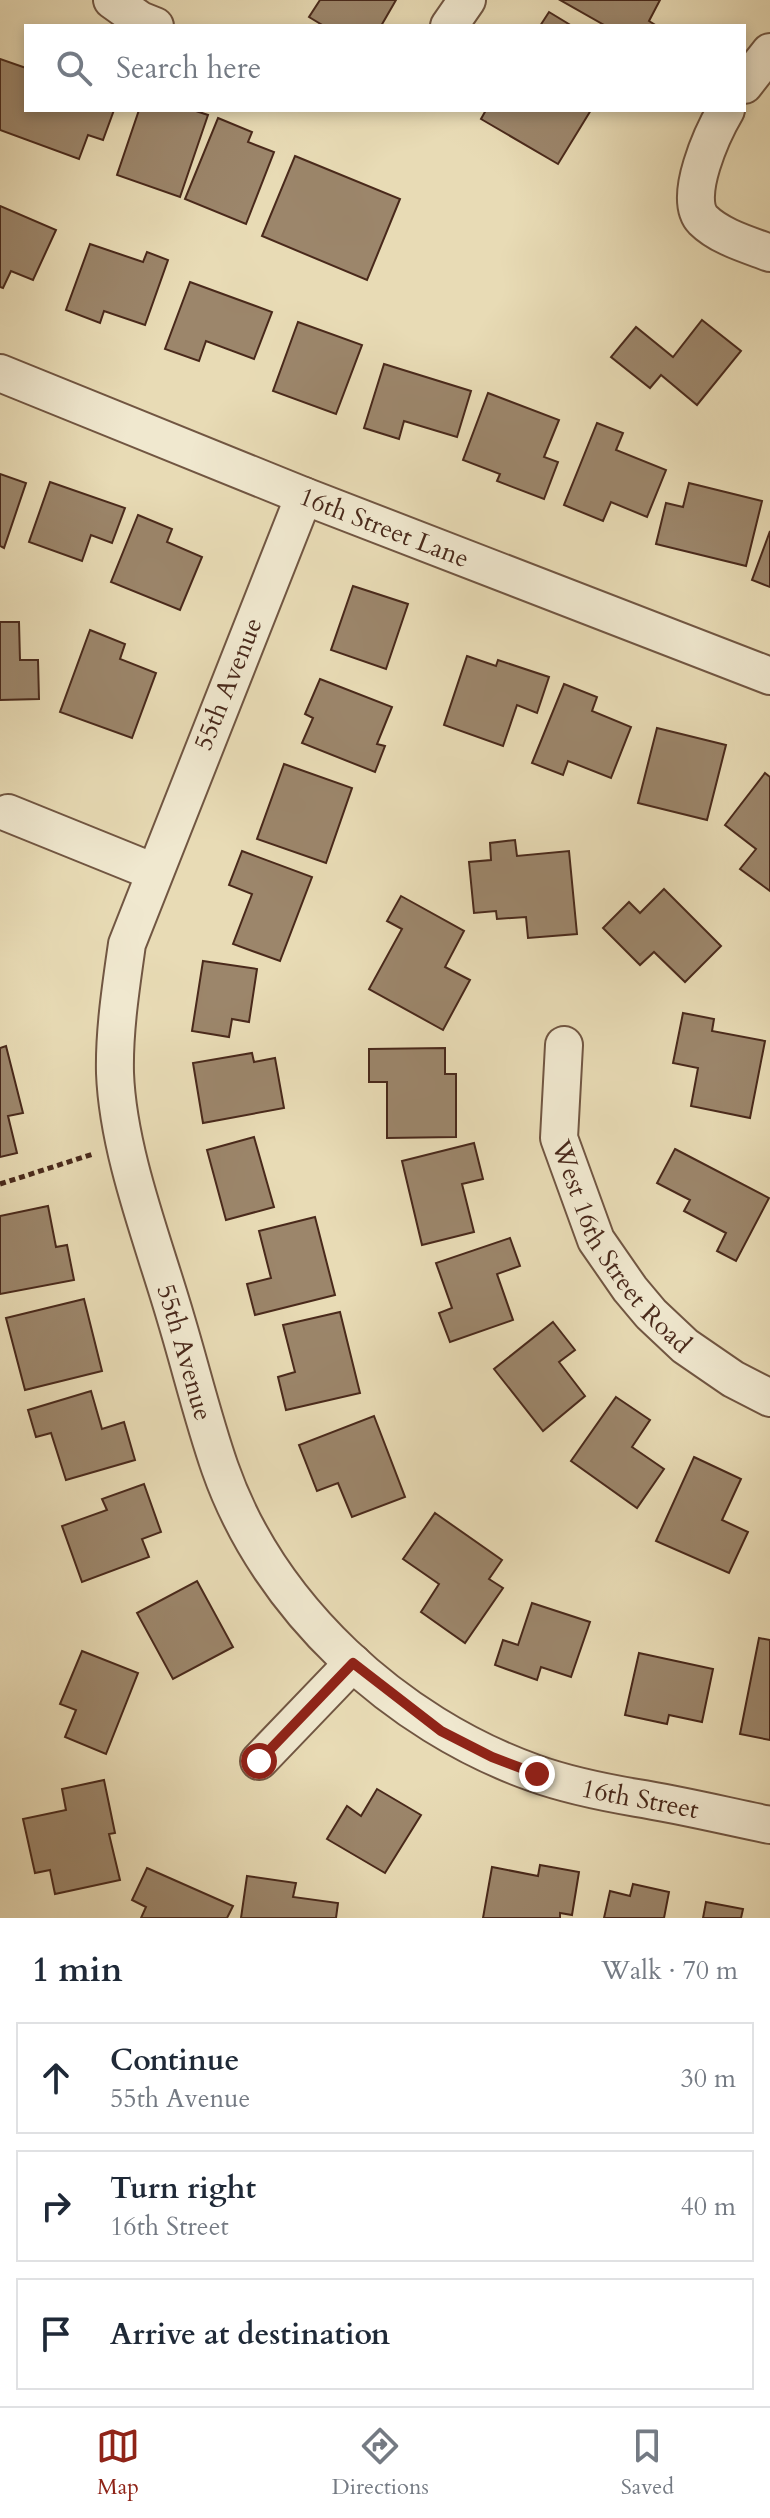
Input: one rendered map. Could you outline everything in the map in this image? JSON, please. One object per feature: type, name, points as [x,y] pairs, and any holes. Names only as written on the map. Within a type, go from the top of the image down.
[{"type":"street","points":[[112,0],[150,24]]},
{"type":"street","points":[[450,24],[467,0]]},
{"type":"street","points":[[746,82],[770,52]]},
{"type":"street","points":[[725,112],[703,158],[696,205],[703,220],[733,239],[770,253]]},
{"type":"street","name":"16th Street Lane","points":[[0,373],[304,496],[770,676]]},
{"type":"street","name":"55th Avenue","points":[[304,496],[127,944],[119,1003],[115,1074],[125,1143],[221,1469],[248,1530],[296,1604],[353,1663]]},
{"type":"street","points":[[8,813],[154,872]]},
{"type":"street","name":"West 16th Street Road","points":[[564,1045],[559,1138],[596,1240],[637,1298],[685,1346],[733,1379],[770,1398]]},
{"type":"street","points":[[259,1761],[353,1663]]},
{"type":"street","name":"16th Street","points":[[353,1663],[441,1731],[492,1757],[537,1774],[615,1795],[770,1825]]},
{"type":"path","points":[[0,1184],[125,1143]]},
{"type":"building","points":[[320,0],[396,0],[382,24],[321,24],[309,17]]},
{"type":"building","points":[[560,0],[660,0],[649,21],[654,24],[602,24]]},
{"type":"building","points":[[549,12],[569,24],[541,24]]},
{"type":"building","points":[[0,59],[24,67],[24,112],[113,112],[103,140],[88,135],[79,159],[0,130]]},
{"type":"building","points":[[138,112],[199,112],[208,115],[180,197],[117,175]]},
{"type":"building","points":[[485,112],[590,112],[558,164],[481,119]]},
{"type":"building","points":[[218,118],[252,132],[248,142],[274,152],[246,224],[185,199]]},
{"type":"building","points":[[295,156],[400,199],[367,280],[262,236]]},
{"type":"building","points":[[0,206],[56,230],[33,280],[11,271],[3,288],[0,287]]},
{"type":"building","points":[[90,244],[143,262],[147,252],[168,260],[145,325],[104,311],[100,323],[66,310]]},
{"type":"building","points":[[190,282],[272,312],[254,359],[206,341],[199,361],[165,349]]},
{"type":"building","points":[[702,320],[741,351],[697,405],[661,375],[650,388],[611,357],[636,327],[673,357]]},
{"type":"building","points":[[298,322],[362,345],[336,414],[273,391]]},
{"type":"building","points":[[384,364],[471,391],[457,437],[404,421],[399,439],[364,428]]},
{"type":"building","points":[[488,393],[559,420],[544,457],[558,462],[544,499],[497,481],[500,474],[463,460]]},
{"type":"building","points":[[597,423],[623,433],[616,450],[666,470],[647,517],[611,502],[603,521],[564,505]]},
{"type":"building","points":[[0,474],[26,483],[4,548],[0,546]]},
{"type":"building","points":[[50,482],[125,508],[112,543],[91,535],[82,561],[29,542]]},
{"type":"building","points":[[689,483],[762,501],[746,566],[656,544],[666,503],[683,507]]},
{"type":"building","points":[[138,515],[172,529],[167,542],[202,557],[180,610],[111,582]]},
{"type":"building","points":[[770,531],[770,587],[752,580]]},
{"type":"building","points":[[353,586],[408,604],[386,669],[331,650]]},
{"type":"building","points":[[0,622],[19,622],[20,660],[38,660],[39,699],[0,700]]},
{"type":"building","points":[[90,630],[125,644],[120,659],[156,673],[132,738],[60,712]]},
{"type":"building","points":[[467,656],[496,666],[498,660],[549,677],[537,713],[517,705],[503,746],[444,725]]},
{"type":"building","points":[[320,679],[392,707],[377,744],[385,746],[375,772],[302,743],[313,718],[305,714]]},
{"type":"building","points":[[564,684],[597,697],[592,711],[631,727],[611,778],[568,761],[563,775],[532,763]]},
{"type":"building","points":[[657,728],[726,745],[707,820],[638,803]]},
{"type":"building","points":[[284,764],[352,788],[326,863],[257,839]]},
{"type":"building","points":[[765,773],[770,777],[770,891],[740,869],[756,849],[725,825]]},
{"type":"building","points":[[515,840],[517,856],[569,851],[577,934],[528,938],[526,917],[497,919],[496,911],[474,913],[469,862],[491,860],[490,843]]},
{"type":"building","points":[[242,851],[312,877],[280,961],[233,944],[252,894],[229,885]]},
{"type":"building","points":[[664,889],[721,946],[685,982],[654,952],[640,965],[603,928],[629,902],[640,913]]},
{"type":"building","points":[[401,896],[464,931],[445,967],[470,980],[443,1030],[369,989],[402,929],[387,921]]},
{"type":"building","points":[[203,961],[257,969],[249,1022],[232,1019],[229,1037],[192,1031]]},
{"type":"building","points":[[683,1013],[714,1019],[712,1031],[765,1041],[750,1118],[691,1106],[698,1068],[673,1063]]},
{"type":"building","points":[[6,1046],[23,1113],[8,1116],[17,1153],[0,1157],[0,1048]]},
{"type":"building","points":[[445,1048],[445,1074],[456,1074],[456,1137],[387,1138],[387,1082],[369,1082],[369,1049]]},
{"type":"building","points":[[252,1053],[254,1062],[275,1058],[284,1108],[203,1123],[193,1063]]},
{"type":"building","points":[[254,1137],[274,1207],[226,1220],[207,1150]]},
{"type":"building","points":[[474,1143],[483,1179],[462,1184],[474,1232],[422,1245],[402,1161]]},
{"type":"building","points":[[675,1149],[769,1198],[736,1261],[717,1251],[726,1233],[684,1211],[690,1200],[657,1183]]},
{"type":"building","points":[[48,1206],[56,1247],[67,1245],[74,1280],[0,1294],[0,1216]]},
{"type":"building","points":[[315,1217],[335,1295],[255,1315],[247,1284],[271,1278],[259,1231]]},
{"type":"building","points":[[510,1238],[520,1266],[497,1274],[513,1320],[450,1342],[439,1313],[452,1308],[436,1263]]},
{"type":"building","points":[[84,1299],[102,1371],[25,1390],[6,1318]]},
{"type":"building","points":[[340,1312],[360,1393],[286,1410],[278,1377],[295,1372],[283,1325]]},
{"type":"building","points":[[553,1322],[575,1350],[559,1362],[585,1396],[543,1431],[494,1369]]},
{"type":"building","points":[[91,1391],[102,1429],[124,1422],[135,1460],[66,1480],[51,1433],[36,1437],[28,1410]]},
{"type":"building","points":[[616,1397],[650,1420],[632,1447],[664,1469],[637,1508],[571,1461]]},
{"type":"building","points":[[374,1416],[405,1497],[352,1517],[338,1483],[317,1491],[299,1445]]},
{"type":"building","points":[[694,1457],[741,1479],[722,1520],[748,1532],[729,1573],[656,1541]]},
{"type":"building","points":[[144,1484],[161,1532],[142,1539],[149,1557],[82,1582],[62,1526],[107,1510],[102,1499]]},
{"type":"building","points":[[435,1513],[502,1560],[489,1579],[503,1588],[465,1643],[421,1612],[439,1584],[403,1559]]},
{"type":"building","points":[[197,1581],[233,1647],[173,1679],[137,1613]]},
{"type":"building","points":[[532,1603],[590,1622],[571,1677],[541,1667],[537,1680],[495,1665],[503,1640],[518,1645]]},
{"type":"building","points":[[759,1638],[770,1640],[770,1740],[740,1734]]},
{"type":"building","points":[[82,1651],[138,1673],[106,1754],[65,1737],[76,1710],[60,1704]]},
{"type":"building","points":[[639,1653],[713,1669],[702,1722],[669,1715],[667,1724],[625,1715]]},
{"type":"building","points":[[104,1780],[115,1833],[109,1834],[120,1880],[55,1894],[50,1870],[35,1873],[23,1819],[66,1810],[62,1789]]},
{"type":"building","points":[[377,1789],[421,1815],[385,1873],[327,1839],[347,1806],[361,1816]]},
{"type":"building","points":[[540,1865],[579,1872],[572,1915],[560,1913],[560,1918],[483,1918],[492,1867],[538,1876]]},
{"type":"building","points":[[147,1868],[233,1906],[227,1918],[141,1918],[146,1907],[132,1900]]},
{"type":"building","points":[[247,1876],[296,1883],[293,1897],[338,1903],[336,1918],[241,1918]]},
{"type":"building","points":[[633,1884],[669,1892],[664,1918],[604,1918],[610,1891],[630,1896]]},
{"type":"building","points":[[706,1902],[743,1909],[741,1918],[703,1918]]},
{"type":"route","points":[[259,1761],[353,1663],[441,1731],[492,1757],[537,1774]]}]
